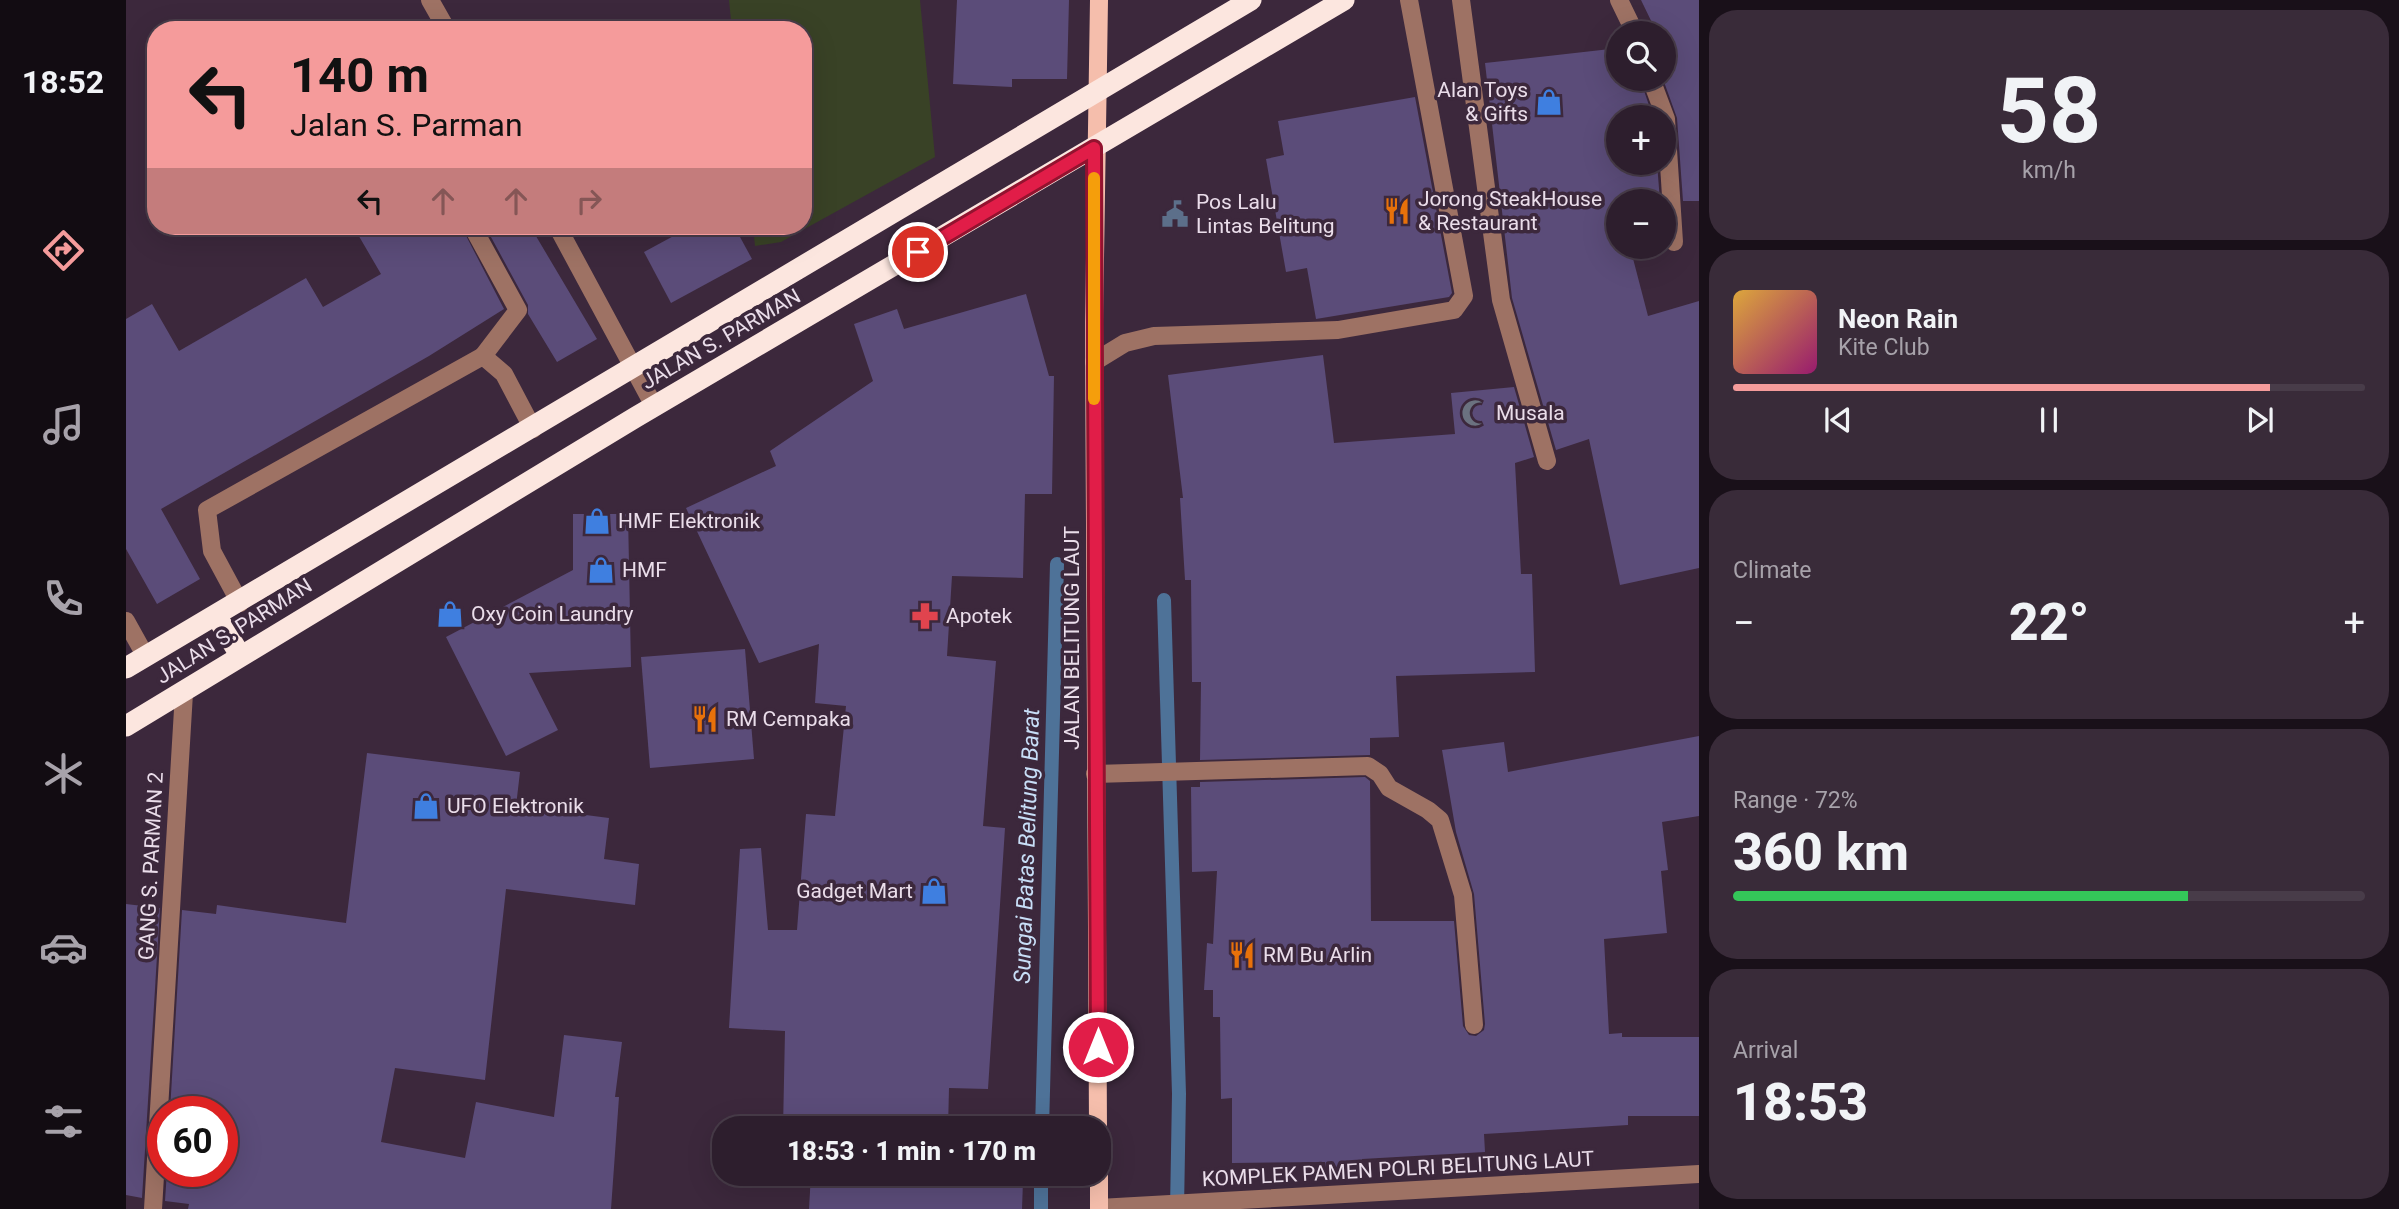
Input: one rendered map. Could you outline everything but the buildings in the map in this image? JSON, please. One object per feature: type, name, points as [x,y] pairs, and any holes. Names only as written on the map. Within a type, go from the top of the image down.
[{"type":"highway","name":"JALAN S. PARMAN","points":[[126,668],[217,617],[1251,0]]},
{"type":"highway","name":"JALAN S. PARMAN","points":[[126,726],[654,406],[1344,0]]},
{"type":"highway","points":[[217,617],[240,655]]},
{"type":"main road","name":"JALAN BELITUNG LAUT","points":[[1098,1116],[1094,148],[1098,92],[1099,0]]},
{"type":"main road","points":[[1099,1186],[1099,1208]]},
{"type":"street","points":[[430,0],[442,21]]},
{"type":"street","points":[[1094,362],[1125,343],[1154,336],[1338,331],[1454,310],[1464,296],[1409,0]]},
{"type":"street","points":[[1461,0],[1501,300],[1547,461]]},
{"type":"street","points":[[1619,0],[1629,21]]},
{"type":"street","points":[[1656,91],[1666,119],[1671,189]]},
{"type":"street","points":[[240,603],[212,551],[207,510],[483,356],[518,310],[477,235]]},
{"type":"street","points":[[562,235],[654,406]]},
{"type":"street","points":[[483,356],[505,374],[533,429]]},
{"type":"street","points":[[126,621],[146,657]]},
{"type":"street","name":"GANG S. PARMAN 2","points":[[153,1209],[184,693]]},
{"type":"street","points":[[1095,774],[1368,766],[1396,793],[1428,810],[1440,820],[1463,895],[1474,1025]]},
{"type":"street","name":"KOMPLEK PAMEN POLRI BELITUNG LAUT","points":[[1099,1208],[1699,1174]]},
{"type":"green space","points":[[729,0],[920,0],[935,157],[812,225],[812,21],[731,21]]},
{"type":"green space","points":[[754,235],[794,235],[781,242],[755,246]]},
{"type":"waterway","name":"Sungai Batas Belitung Barat","points":[[1042,1116],[1057,564]]},
{"type":"waterway","points":[[1164,600],[1179,1094],[1177,1209]]},
{"type":"waterway","name":"Sungai Batas Belitung Barat","points":[[1041,1186],[1041,1209]]},
{"type":"slow traffic","points":[[1094,178],[1094,399]]},
{"type":"place","name":"Alan Toys & Gifts","points":[[1549,102]]},
{"type":"place","name":"Jorong SteakHouse & Restaurant","points":[[1397,211]]},
{"type":"place","name":"Pos Lalu Lintas Belitung","points":[[1175,214]]},
{"type":"place","name":"Musala","points":[[1475,413]]},
{"type":"place","name":"HMF Elektronik","points":[[597,521]]},
{"type":"place","name":"HMF","points":[[601,570]]},
{"type":"place","name":"Oxy Coin Laundry","points":[[450,614]]},
{"type":"place","name":"Apotek","points":[[925,616]]},
{"type":"place","name":"RM Cempaka","points":[[705,719]]},
{"type":"place","name":"UFO Elektronik","points":[[426,806]]},
{"type":"place","name":"Gadget Mart","points":[[934,891]]},
{"type":"place","name":"RM Bu Arlin","points":[[1242,955]]},
{"type":"route","points":[[918,252],[1094,148],[1098,1047]]}]
